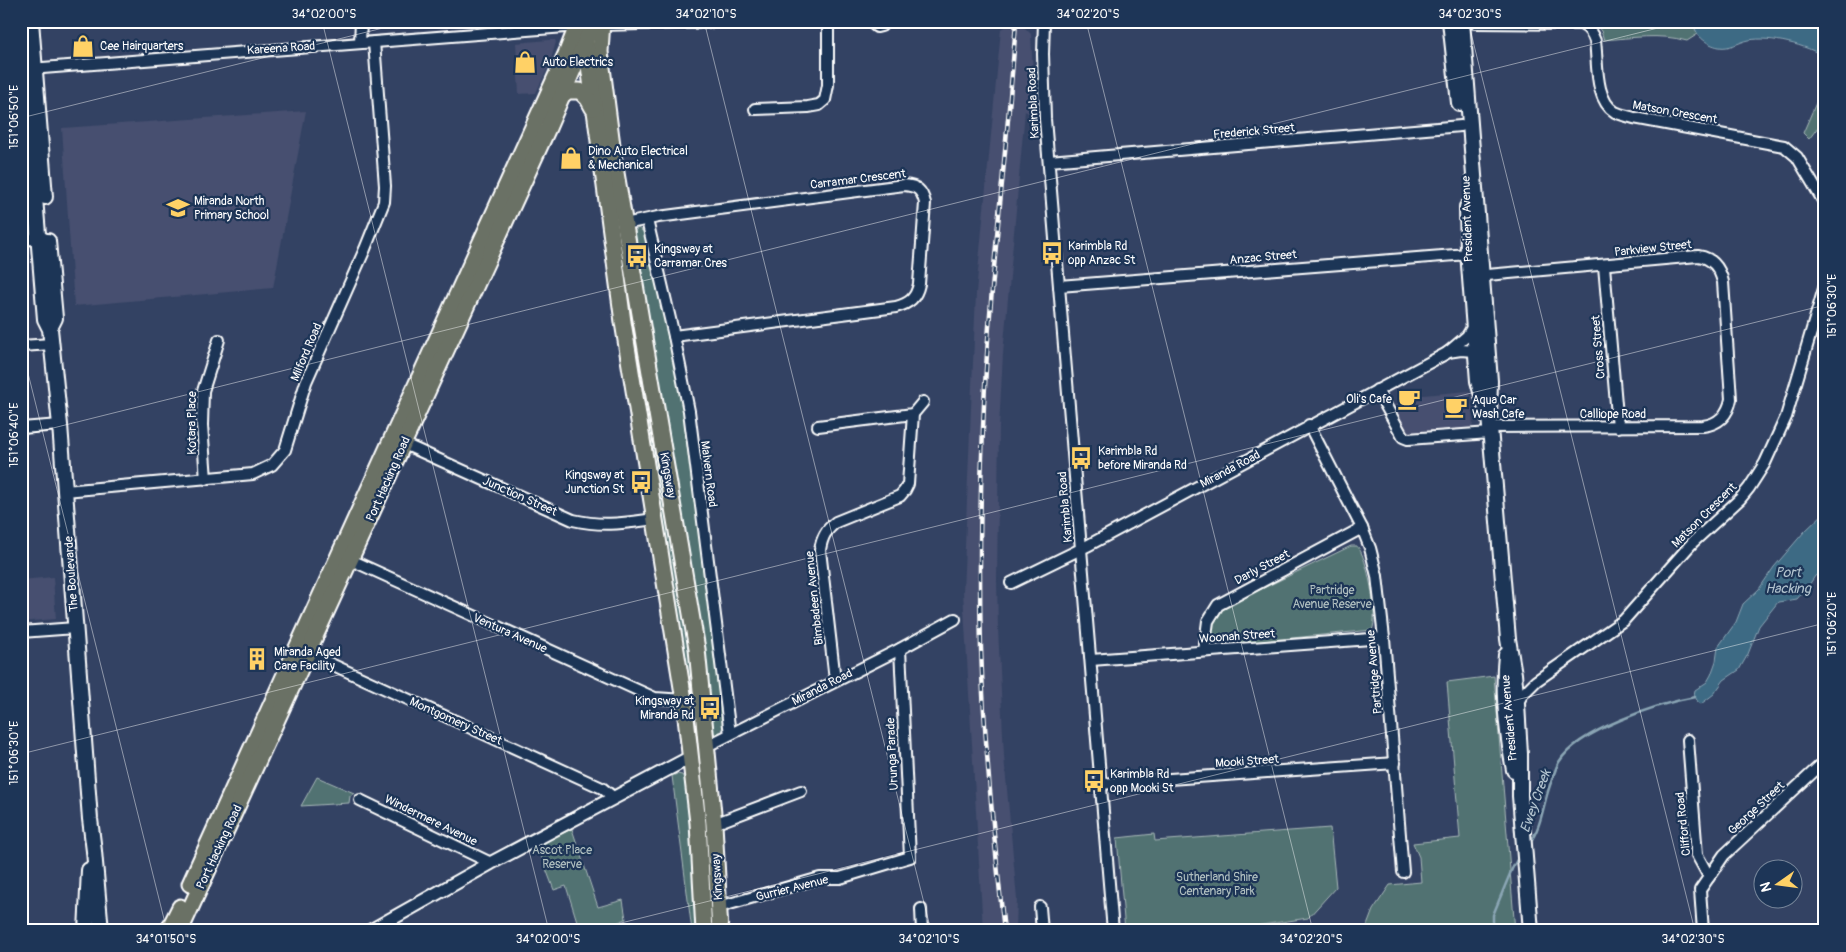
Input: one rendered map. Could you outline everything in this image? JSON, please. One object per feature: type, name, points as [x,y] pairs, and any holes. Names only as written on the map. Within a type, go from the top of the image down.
[{"type":"main road","name":"The Boulevarde","points":[[27,69],[31,21]]},
{"type":"main road","name":"President Avenue","points":[[1450,21],[1466,187],[1468,254],[1490,381],[1490,426],[1508,639],[1517,704],[1520,796],[1531,931]]},
{"type":"main road","name":"President Avenue","points":[[1463,21],[1481,275],[1478,305],[1473,326],[1478,381],[1490,426]]},
{"type":"main road","name":"Port Hacking Road","points":[[398,441],[548,128],[589,25]]},
{"type":"main road","name":"Port Hacking Road","points":[[168,931],[302,651],[589,25]]},
{"type":"main road","name":"Kingsway","points":[[589,25],[595,114],[609,227],[684,700],[698,823],[704,931]]},
{"type":"main road","name":"Kingsway","points":[[589,25],[600,44],[625,224],[695,639],[714,824],[720,931]]},
{"type":"main road","name":"The Boulevarde","points":[[21,28],[27,69],[43,238],[54,318],[50,329],[60,425],[100,931]]},
{"type":"main road","points":[[560,97],[568,91],[580,91],[588,99],[595,114]]},
{"type":"main road","points":[[609,227],[625,224]]},
{"type":"main road","name":"President Avenue","points":[[1508,639],[1504,675],[1510,751],[1520,796]]},
{"type":"main road","name":"Port Hacking Road","points":[[180,931],[302,651]]},
{"type":"main road","name":"Miranda Road","points":[[691,757],[707,746]]},
{"type":"main road","name":"The Boulevarde","points":[[86,931],[90,819]]},
{"type":"main road","name":"Gurrier Avenue","points":[[703,911],[719,907]]},
{"type":"street","points":[[360,42],[361,21]]},
{"type":"street","name":"Kareena Road","points":[[27,69],[589,25],[720,21]]},
{"type":"street","points":[[755,109],[808,107],[819,105],[825,100],[828,85],[828,21]]},
{"type":"street","points":[[871,21],[877,26],[884,21]]},
{"type":"street","name":"Karimbla Road","points":[[1044,21],[1043,54],[1048,160],[1060,286],[1112,931]]},
{"type":"street","name":"Matson Crescent","points":[[1463,21],[1476,23],[1582,24],[1592,33],[1602,95],[1608,106],[1614,111],[1634,118],[1784,146],[1797,157],[1825,204]]},
{"type":"street","name":"Milford Road","points":[[65,491],[253,474],[268,468],[285,450],[312,367],[366,249],[384,202],[385,186],[374,42]]},
{"type":"street","name":"Frederick Street","points":[[1048,160],[1461,126]]},
{"type":"street","name":"Carramar Crescent","points":[[625,224],[658,217],[904,185],[915,186],[923,193],[925,203],[919,284],[917,294],[912,300],[896,307],[674,336]]},
{"type":"street","name":"Malvern Road","points":[[647,220],[689,411],[730,734]]},
{"type":"street","points":[[21,240],[43,238]]},
{"type":"street","name":"Anzac Street","points":[[1060,286],[1468,254]]},
{"type":"street","name":"Parkview Street","points":[[1481,275],[1604,266],[1698,256],[1714,263],[1722,275],[1723,282],[1731,399],[1728,409]]},
{"type":"street","name":"Cross Street","points":[[1604,266],[1618,427]]},
{"type":"street","name":"Matson Crescent","points":[[1517,704],[1522,695],[1536,681],[1624,620],[1688,548],[1749,488],[1766,463],[1786,417],[1825,285]]},
{"type":"street","points":[[1475,351],[1480,349],[1482,345],[1478,305]]},
{"type":"street","name":"Miranda Road","points":[[1012,582],[1081,549],[1447,352],[1468,336],[1473,326]]},
{"type":"street","name":"Kotara Place","points":[[206,479],[202,425],[203,390],[219,340]]},
{"type":"street","points":[[21,346],[52,344]]},
{"type":"street","name":"Miranda Road","points":[[1447,352],[1475,351]]},
{"type":"street","name":"Calliope Road","points":[[1378,390],[1403,437],[1408,439],[1490,426],[1618,427],[1708,425],[1721,419],[1728,409]]},
{"type":"street","points":[[818,426],[913,414],[923,402]]},
{"type":"street","name":"Bimbadeen Avenue","points":[[835,680],[820,550],[822,538],[836,522],[900,496],[906,490],[913,414]]},
{"type":"street","points":[[21,428],[60,425]]},
{"type":"street","name":"Partridge Avenue","points":[[1309,425],[1362,528],[1370,548],[1377,576],[1404,872]]},
{"type":"street","name":"Junction Street","points":[[398,441],[573,520],[594,525],[655,519]]},
{"type":"street","name":"Darly Street","points":[[1204,651],[1208,621],[1218,605],[1362,528]]},
{"type":"street","name":"Ventura Avenue","points":[[345,558],[655,698],[684,700]]},
{"type":"street","name":"Miranda Road","points":[[707,746],[900,649],[955,619]]},
{"type":"street","points":[[21,632],[75,628]]},
{"type":"street","name":"Woonah Street","points":[[1091,660],[1384,638]]},
{"type":"street","name":"Urunga Parade","points":[[900,649],[910,858]]},
{"type":"street","name":"Montgomery Street","points":[[302,651],[602,788],[613,797]]},
{"type":"street","points":[[1514,674],[1523,680],[1536,681]]},
{"type":"street","name":"Clifford Road","points":[[1688,740],[1697,855],[1709,877]]},
{"type":"street","points":[[370,931],[491,863],[691,757]]},
{"type":"street","name":"George Street","points":[[1709,877],[1724,855],[1825,761]]},
{"type":"street","name":"Mooki Street","points":[[1100,784],[1395,763]]},
{"type":"street","points":[[714,824],[801,791]]},
{"type":"street","name":"Windermere Avenue","points":[[360,800],[491,863]]},
{"type":"street","name":"Gurrier Avenue","points":[[719,907],[820,878],[840,878],[910,858]]},
{"type":"street","points":[[1703,931],[1700,890],[1709,877]]},
{"type":"street","points":[[1040,907],[1042,931]]},
{"type":"street","points":[[921,909],[922,931]]},
{"type":"shaded area","points":[[1006,21],[1018,21],[1018,26],[1025,28],[1031,34],[1035,117],[1025,111],[1003,354],[999,428],[998,627],[1004,756],[1017,899],[1016,931],[983,931],[963,592],[976,293],[1001,29],[1005,27]]},
{"type":"shaded area","points":[[555,40],[556,42],[550,63],[536,93],[519,94],[516,43]]},
{"type":"shaded area","name":"Miranda North Primary School","points":[[306,111],[273,288],[74,306],[62,128]]},
{"type":"shaded area","points":[[1468,391],[1470,393],[1473,425],[1470,430],[1410,435],[1393,406],[1412,396]]},
{"type":"shaded area","points":[[53,577],[56,619],[21,622],[21,580]]},
{"type":"green space","points":[[1595,21],[1694,21],[1694,27],[1698,34],[1687,41],[1666,37],[1604,40],[1601,31],[1594,23]]},
{"type":"green space","points":[[1825,82],[1825,118],[1809,139],[1803,133]]},
{"type":"green space","points":[[638,228],[650,236],[674,336],[728,720],[719,733],[715,734],[712,731],[693,676],[680,678],[623,291],[636,289],[632,233]]},
{"type":"green space","name":"Partridge Avenue Reserve","points":[[1351,546],[1357,546],[1361,552],[1368,573],[1374,613],[1372,630],[1222,645],[1212,639],[1211,628],[1213,622],[1224,607]]},
{"type":"green space","points":[[1494,676],[1515,931],[1365,931],[1373,910],[1390,885],[1421,882],[1419,857],[1413,843],[1460,838],[1447,682]]},
{"type":"green space","points":[[682,775],[686,782],[698,931],[692,931],[672,776]]},
{"type":"green space","points":[[317,777],[354,793],[350,796],[349,803],[301,806]]},
{"type":"green space","name":"Sutherland Shire Centenary Park","points":[[1330,828],[1336,887],[1308,918],[1222,931],[1125,931],[1117,838],[1154,834],[1155,841]]},
{"type":"green space","name":"Ascot Place Reserve","points":[[572,829],[598,907],[623,900],[626,919],[597,931],[580,931],[566,886],[554,890],[537,845]]},
{"type":"water","points":[[1695,21],[1825,21],[1825,57],[1799,45],[1778,40],[1758,39],[1727,47],[1714,46],[1701,38],[1696,30]]},
{"type":"water","name":"Port Hacking","points":[[1825,512],[1825,569],[1815,576],[1797,599],[1778,602],[1759,626],[1748,654],[1739,670],[1724,680],[1714,694],[1701,704],[1694,695],[1695,690],[1707,682],[1711,675],[1718,647],[1736,622],[1743,604],[1759,589],[1774,567],[1804,532]]},
{"type":"waterway","name":"Ewey Creek","points":[[1529,844],[1540,821],[1557,766],[1569,750],[1583,739],[1621,720],[1662,705],[1695,697]]},
{"type":"waterway","name":"Ewey Creek","points":[[1493,931],[1493,915],[1519,856]]},
{"type":"railway","points":[[1004,931],[984,719],[980,538],[985,377],[1016,21]]},
{"type":"place","name":"Cee Hairquarters","points":[[83,46]]},
{"type":"place","name":"Auto Electrics","points":[[525,62]]},
{"type":"place","name":"Dino Auto Electrical & Mechanical","points":[[571,158]]},
{"type":"place","name":"Miranda North Primary School","points":[[178,208]]},
{"type":"place","name":"Karimbla Rd opp Anzac St","points":[[1052,253]]},
{"type":"place","name":"Kingsway at Carramar Cres","points":[[637,256]]},
{"type":"place","name":"Oli's Cafe","points":[[1409,399]]},
{"type":"place","name":"Aqua Car Wash Cafe","points":[[1456,407]]},
{"type":"place","name":"Karimbla Rd before Miranda Rd","points":[[1081,458]]},
{"type":"place","name":"Kingsway at Junction St","points":[[641,482]]},
{"type":"place","name":"Miranda Aged Care Facility","points":[[257,659]]},
{"type":"place","name":"Kingsway at Miranda Rd","points":[[710,708]]},
{"type":"place","name":"Karimbla Rd opp Mooki St","points":[[1094,781]]}]
